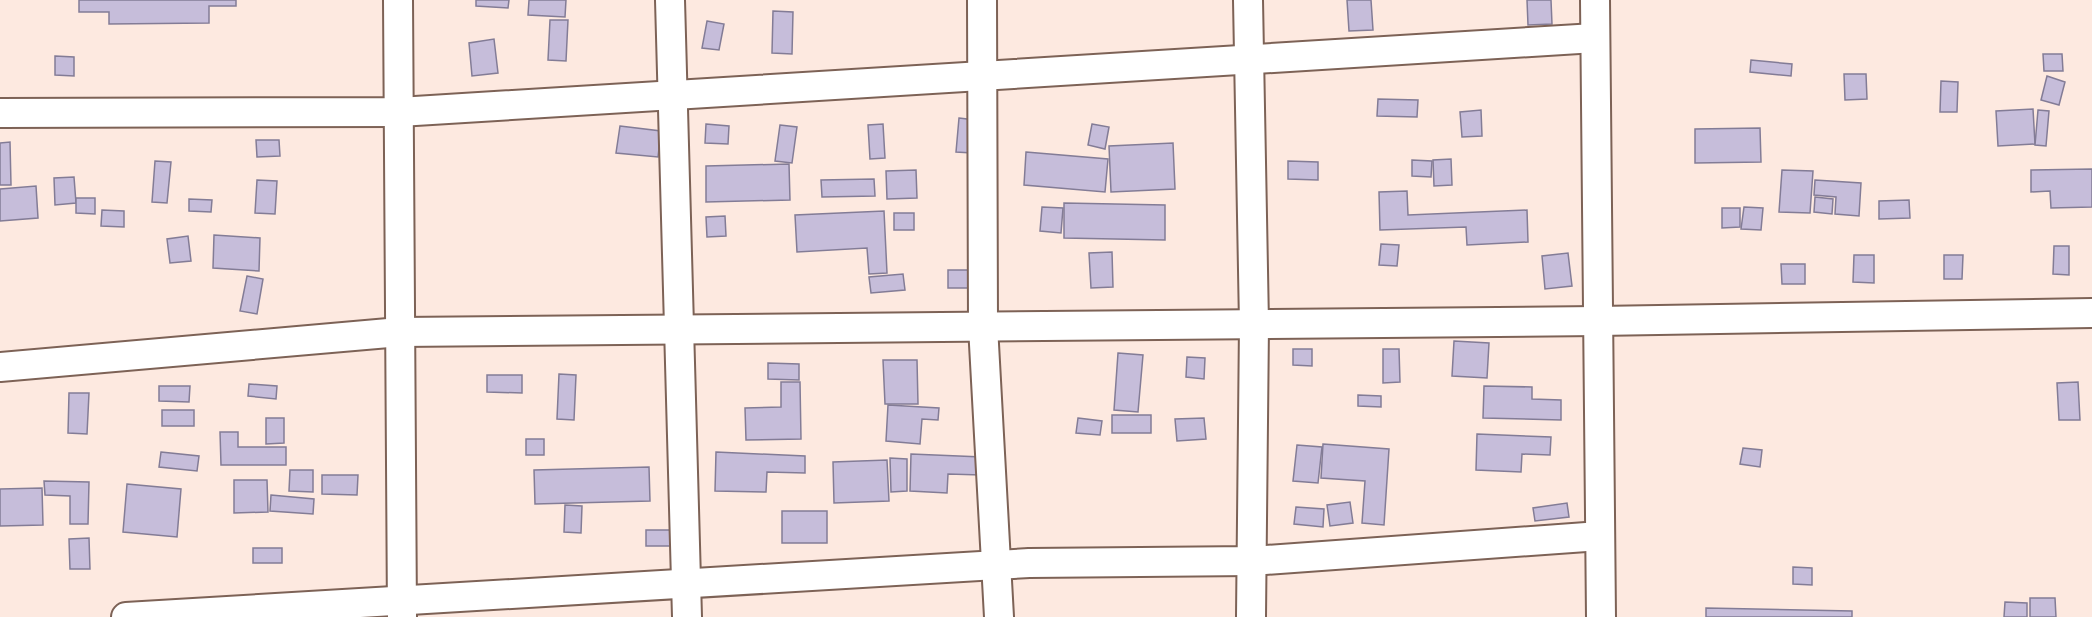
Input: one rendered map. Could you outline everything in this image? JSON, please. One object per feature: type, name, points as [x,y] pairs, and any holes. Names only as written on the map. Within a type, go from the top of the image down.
[{"type":"street","points":[[398,0],[402,608]]},
{"type":"street","points":[[670,0],[687,617]]},
{"type":"street","points":[[982,0],[983,326],[999,617]]},
{"type":"street","points":[[1248,0],[1254,324],[1251,617]]},
{"type":"street","points":[[1595,0],[1601,617]]},
{"type":"street","points":[[0,113],[399,112],[1595,38]]},
{"type":"street","points":[[0,367],[400,332],[1598,321],[2092,313]]},
{"type":"street","points":[[126,617],[402,608],[686,583],[1029,563],[1252,561],[1600,536]]},
{"type":"building","points":[[79,0],[236,0],[236,6],[209,6],[209,23],[109,24],[109,12],[79,12]]},
{"type":"building","points":[[476,0],[509,0],[508,8],[476,6]]},
{"type":"building","points":[[529,0],[566,0],[565,17],[528,15]]},
{"type":"building","points":[[1347,0],[1371,0],[1373,30],[1349,31]]},
{"type":"building","points":[[1527,0],[1551,0],[1552,24],[1528,25]]},
{"type":"building","points":[[773,11],[793,12],[792,54],[772,53]]},
{"type":"building","points":[[550,20],[568,20],[566,61],[548,60]]},
{"type":"building","points":[[707,21],[724,24],[719,50],[702,48]]},
{"type":"building","points":[[494,39],[498,73],[472,76],[469,43]]},
{"type":"building","points":[[2043,54],[2062,54],[2063,71],[2044,71]]},
{"type":"building","points":[[55,56],[74,57],[74,76],[55,75]]},
{"type":"building","points":[[1751,60],[1792,64],[1791,76],[1750,72]]},
{"type":"building","points":[[1844,74],[1866,74],[1867,99],[1845,100]]},
{"type":"building","points":[[2047,76],[2065,82],[2059,105],[2041,100]]},
{"type":"building","points":[[1941,81],[1958,82],[1957,112],[1940,112]]},
{"type":"building","points":[[1378,99],[1418,100],[1417,117],[1377,116]]},
{"type":"building","points":[[2033,109],[2035,144],[1998,146],[1996,111]]},
{"type":"building","points":[[1481,110],[1482,136],[1462,137],[1460,112]]},
{"type":"building","points":[[2038,110],[2049,111],[2046,146],[2035,145]]},
{"type":"building","points":[[959,118],[975,120],[972,153],[956,152]]},
{"type":"building","points":[[706,124],[729,126],[728,144],[705,143]]},
{"type":"building","points":[[883,124],[885,158],[870,159],[868,125]]},
{"type":"building","points":[[1092,124],[1109,127],[1105,149],[1088,145]]},
{"type":"building","points":[[780,125],[797,127],[792,163],[775,161]]},
{"type":"building","points":[[620,126],[661,131],[658,157],[616,153]]},
{"type":"building","points":[[1760,128],[1761,162],[1695,163],[1695,129]]},
{"type":"building","points":[[256,140],[279,140],[280,156],[257,157]]},
{"type":"building","points":[[10,142],[11,185],[0,185],[0,143]]},
{"type":"building","points":[[1173,143],[1175,189],[1111,192],[1109,146]]},
{"type":"building","points":[[1026,152],[1108,159],[1105,192],[1024,185]]},
{"type":"building","points":[[1451,159],[1452,185],[1434,186],[1433,160]]},
{"type":"building","points":[[1412,160],[1432,161],[1431,177],[1412,176]]},
{"type":"building","points":[[155,161],[171,162],[167,203],[152,202]]},
{"type":"building","points":[[1288,161],[1318,162],[1318,180],[1288,179]]},
{"type":"building","points":[[789,164],[790,200],[706,202],[706,166]]},
{"type":"building","points":[[2092,169],[2092,207],[2051,208],[2050,191],[2031,192],[2031,170]]},
{"type":"building","points":[[916,170],[917,198],[887,199],[886,171]]},
{"type":"building","points":[[1782,170],[1813,171],[1810,213],[1779,212]]},
{"type":"building","points":[[74,177],[76,203],[55,205],[54,178]]},
{"type":"building","points":[[874,179],[875,196],[822,197],[821,180]]},
{"type":"building","points":[[257,180],[277,181],[275,214],[255,213]]},
{"type":"building","points":[[1815,180],[1861,183],[1859,216],[1835,214],[1836,197],[1814,195]]},
{"type":"building","points":[[36,186],[38,218],[0,221],[0,189]]},
{"type":"building","points":[[1407,191],[1408,215],[1527,210],[1528,242],[1467,245],[1466,227],[1380,230],[1379,192]]},
{"type":"building","points":[[1815,197],[1833,199],[1832,214],[1814,212]]},
{"type":"building","points":[[76,198],[95,198],[95,214],[76,213]]},
{"type":"building","points":[[189,199],[212,200],[211,212],[189,211]]},
{"type":"building","points":[[1909,200],[1910,218],[1879,219],[1879,201]]},
{"type":"building","points":[[1064,203],[1165,205],[1165,240],[1064,238]]},
{"type":"building","points":[[1042,207],[1063,208],[1061,233],[1040,231]]},
{"type":"building","points":[[1744,207],[1763,208],[1761,230],[1741,229]]},
{"type":"building","points":[[1722,208],[1740,208],[1740,227],[1722,228]]},
{"type":"building","points":[[102,210],[124,211],[124,227],[101,226]]},
{"type":"building","points":[[884,211],[887,273],[869,274],[867,248],[797,252],[795,215]]},
{"type":"building","points":[[894,213],[914,213],[914,230],[894,230]]},
{"type":"building","points":[[725,216],[726,236],[707,237],[706,217]]},
{"type":"building","points":[[214,235],[260,238],[259,271],[213,268]]},
{"type":"building","points":[[188,236],[191,261],[170,263],[167,239]]},
{"type":"building","points":[[1381,244],[1399,245],[1397,266],[1379,265]]},
{"type":"building","points":[[2054,246],[2069,246],[2069,275],[2053,274]]},
{"type":"building","points":[[1112,252],[1113,287],[1091,288],[1089,253]]},
{"type":"building","points":[[1568,253],[1572,286],[1545,289],[1542,256]]},
{"type":"building","points":[[1854,255],[1874,255],[1874,283],[1853,282]]},
{"type":"building","points":[[1944,255],[1963,255],[1962,279],[1944,279]]},
{"type":"building","points":[[1781,264],[1805,264],[1805,284],[1782,284]]},
{"type":"building","points":[[948,270],[975,270],[975,288],[948,288]]},
{"type":"building","points":[[903,274],[905,290],[871,293],[869,277]]},
{"type":"building","points":[[247,276],[263,279],[257,314],[240,311]]},
{"type":"building","points":[[1454,341],[1489,343],[1487,378],[1452,376]]},
{"type":"building","points":[[1293,349],[1312,349],[1312,366],[1293,365]]},
{"type":"building","points":[[1383,349],[1399,349],[1400,382],[1383,383]]},
{"type":"building","points":[[1118,353],[1143,355],[1138,412],[1114,410]]},
{"type":"building","points":[[1187,357],[1205,358],[1204,379],[1186,377]]},
{"type":"building","points":[[883,360],[917,360],[918,404],[885,404]]},
{"type":"building","points":[[768,363],[799,364],[799,380],[768,379]]},
{"type":"building","points":[[559,374],[576,375],[574,420],[557,419]]},
{"type":"building","points":[[487,375],[522,375],[522,393],[487,392]]},
{"type":"building","points":[[781,382],[800,382],[801,439],[746,440],[745,408],[781,407]]},
{"type":"building","points":[[2078,382],[2080,420],[2059,420],[2057,383]]},
{"type":"building","points":[[249,384],[277,386],[276,399],[248,396]]},
{"type":"building","points":[[159,386],[190,386],[189,402],[159,401]]},
{"type":"building","points":[[1484,386],[1532,387],[1532,399],[1561,400],[1561,420],[1483,418]]},
{"type":"building","points":[[69,393],[89,393],[87,434],[68,433]]},
{"type":"building","points":[[1358,395],[1381,396],[1381,407],[1358,406]]},
{"type":"building","points":[[888,405],[939,408],[938,420],[922,419],[920,444],[886,441]]},
{"type":"building","points":[[162,410],[194,410],[194,426],[162,426]]},
{"type":"building","points":[[1112,415],[1151,415],[1151,433],[1112,433]]},
{"type":"building","points":[[266,418],[284,418],[284,443],[266,444]]},
{"type":"building","points":[[1078,418],[1102,421],[1100,435],[1076,433]]},
{"type":"building","points":[[1204,418],[1206,439],[1177,441],[1175,419]]},
{"type":"building","points":[[220,432],[238,432],[238,447],[286,447],[286,465],[221,465]]},
{"type":"building","points":[[1477,434],[1551,437],[1550,455],[1522,454],[1521,472],[1476,470]]},
{"type":"building","points":[[526,439],[544,439],[544,455],[526,455]]},
{"type":"building","points":[[1323,444],[1389,449],[1384,525],[1362,523],[1365,481],[1321,478]]},
{"type":"building","points":[[1297,445],[1322,447],[1318,483],[1293,481]]},
{"type":"building","points":[[1743,448],[1762,450],[1760,467],[1740,464]]},
{"type":"building","points":[[161,452],[199,456],[197,471],[159,467]]},
{"type":"building","points":[[716,452],[805,456],[805,473],[767,472],[766,492],[715,491]]},
{"type":"building","points":[[911,454],[982,457],[981,475],[948,474],[947,493],[910,491]]},
{"type":"building","points":[[890,458],[907,459],[907,491],[891,492]]},
{"type":"building","points":[[887,460],[889,501],[834,503],[833,462]]},
{"type":"building","points":[[649,467],[650,501],[535,504],[534,470]]},
{"type":"building","points":[[290,470],[313,470],[313,492],[289,491]]},
{"type":"building","points":[[322,475],[358,475],[357,495],[322,494]]},
{"type":"building","points":[[234,480],[267,480],[268,512],[234,513]]},
{"type":"building","points":[[44,481],[89,482],[88,524],[70,524],[70,496],[45,495]]},
{"type":"building","points":[[127,484],[181,489],[177,537],[123,532]]},
{"type":"building","points":[[42,488],[43,525],[0,526],[0,489]]},
{"type":"building","points":[[271,495],[314,499],[313,514],[270,511]]},
{"type":"building","points":[[1350,502],[1353,523],[1330,526],[1327,505]]},
{"type":"building","points":[[1567,503],[1569,517],[1535,521],[1533,508]]},
{"type":"building","points":[[565,505],[582,506],[581,533],[564,532]]},
{"type":"building","points":[[1296,507],[1324,509],[1323,527],[1294,524]]},
{"type":"building","points":[[782,511],[827,511],[827,543],[782,543]]},
{"type":"building","points":[[646,530],[671,530],[671,546],[646,546]]},
{"type":"building","points":[[89,538],[90,569],[70,569],[69,539]]},
{"type":"building","points":[[253,548],[282,548],[282,563],[253,563]]},
{"type":"building","points":[[1793,567],[1812,568],[1812,585],[1793,584]]},
{"type":"building","points":[[2030,598],[2055,598],[2056,617],[2030,617]]},
{"type":"building","points":[[2005,602],[2027,603],[2027,617],[2004,617]]},
{"type":"building","points":[[1706,608],[1852,611],[1852,617],[1706,617]]}]
